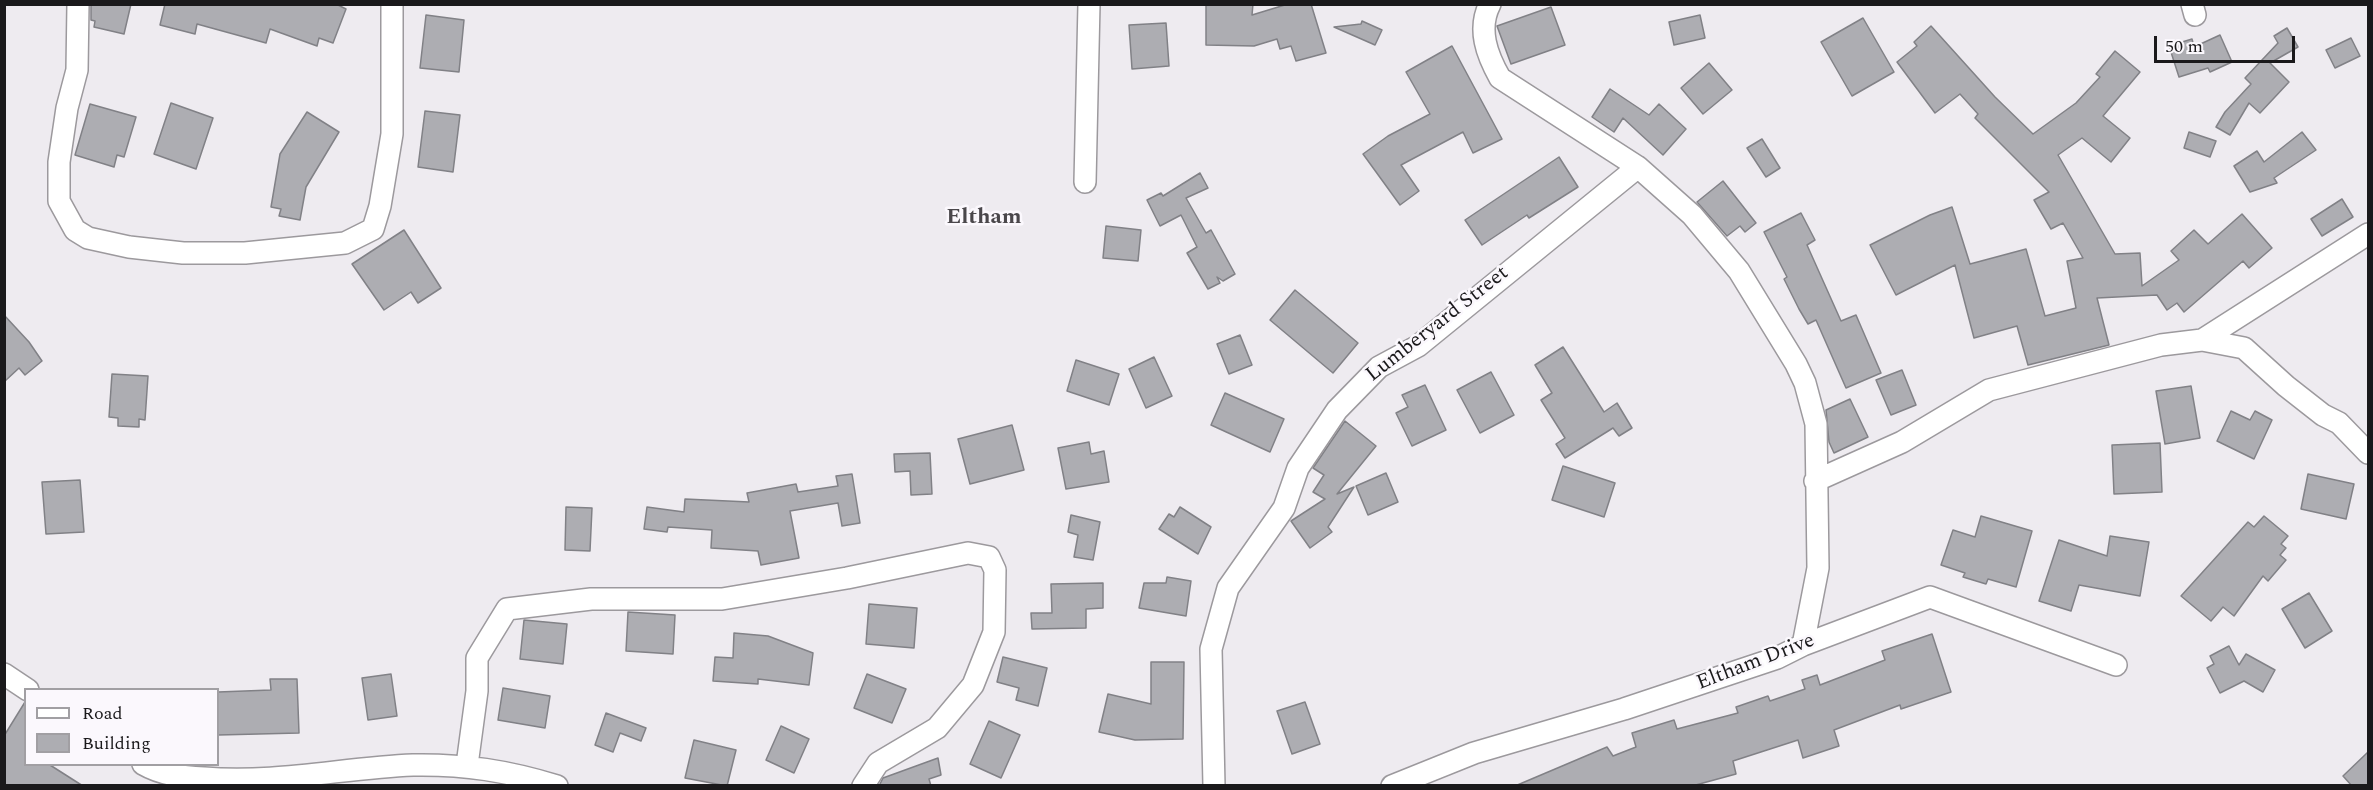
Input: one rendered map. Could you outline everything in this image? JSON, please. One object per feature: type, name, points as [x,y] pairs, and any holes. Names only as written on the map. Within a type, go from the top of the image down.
[{"type":"street","points":[[78,4],[77,70],[67,108],[59,162],[59,201],[66,218],[75,230],[88,238],[129,247],[183,253],[245,253],[345,243],[373,229],[380,206],[392,134],[392,4]]},
{"type":"street","points":[[1085,182],[1089,4]]},
{"type":"street","points":[[1491,4],[1483,17],[1484,38],[1491,62],[1500,78],[1638,167],[1692,215],[1739,271],[1780,336],[1805,383],[1816,424],[1818,568],[1803,645]]},
{"type":"street","name":"Lumberyard Street","points":[[1214,786],[1211,649],[1228,588],[1284,507],[1298,468],[1337,410],[1379,367],[1418,346],[1638,167]]},
{"type":"street","points":[[2202,340],[2368,234]]},
{"type":"street","points":[[1815,481],[1902,442],[1989,390],[2161,345],[2202,340],[2244,348],[2295,393],[2350,432],[2368,453]]},
{"type":"street","points":[[467,765],[477,691],[477,658],[507,609],[591,599],[722,599],[847,578],[968,553],[989,557],[995,570],[994,632],[973,685],[937,728],[878,763],[863,786]]},
{"type":"street","name":"Eltham Drive","points":[[1392,786],[1474,753],[1624,710],[1777,658],[1803,645],[1930,597],[2116,665]]},
{"type":"street","points":[[4,674],[25,688]]},
{"type":"street","points":[[146,766],[173,776],[238,781],[411,765],[467,765],[510,771],[557,786]]},
{"type":"building","points":[[91,4],[131,4],[124,34],[94,27],[95,21],[91,20]]},
{"type":"building","points":[[165,4],[336,4],[346,9],[333,43],[319,38],[317,46],[270,29],[266,43],[197,24],[195,34],[160,25]]},
{"type":"building","points":[[1206,4],[1253,4],[1252,15],[1288,4],[1311,4],[1326,53],[1296,61],[1291,46],[1280,49],[1277,39],[1254,46],[1206,45]]},
{"type":"building","points":[[1551,7],[1565,45],[1511,64],[1497,26]]},
{"type":"building","points":[[426,15],[464,20],[459,72],[420,68]]},
{"type":"building","points":[[1700,15],[1705,38],[1674,45],[1669,22]]},
{"type":"building","points":[[1863,18],[1894,72],[1852,96],[1821,42]]},
{"type":"building","points":[[1362,21],[1382,30],[1375,45],[1334,27],[1361,24]]},
{"type":"building","points":[[1166,23],[1169,66],[1132,69],[1129,25]]},
{"type":"building","points":[[1931,26],[1995,97],[2033,134],[2076,103],[2100,77],[2096,74],[2115,51],[2140,72],[2103,116],[2130,138],[2111,162],[2082,138],[2058,155],[2115,254],[2140,253],[2142,286],[2179,260],[2171,251],[2194,230],[2208,244],[2242,214],[2272,248],[2249,268],[2243,261],[2184,312],[2177,303],[2167,310],[2157,295],[2097,298],[2109,345],[2028,365],[2017,326],[1974,338],[1955,265],[1896,295],[1870,245],[1930,215],[1952,207],[1970,264],[2026,249],[2045,316],[2076,308],[2067,261],[2083,258],[2063,223],[2051,229],[2034,200],[2049,192],[1975,118],[1978,114],[1960,94],[1935,113],[1897,62],[1917,46],[1914,42]]},
{"type":"building","points":[[2287,28],[2298,47],[2270,63],[2289,82],[2260,113],[2249,103],[2230,135],[2216,127],[2225,112],[2251,84],[2245,78],[2278,43],[2274,36]]},
{"type":"building","points":[[2220,35],[2232,62],[2210,72],[2208,68],[2179,77],[2169,46],[2192,39],[2194,47]]},
{"type":"building","points":[[2351,38],[2360,56],[2335,68],[2326,50]]},
{"type":"building","points":[[1452,46],[1502,139],[1473,153],[1463,132],[1401,165],[1419,191],[1400,205],[1363,154],[1388,136],[1430,114],[1406,72]]},
{"type":"building","points":[[1709,63],[1732,90],[1703,114],[1681,88]]},
{"type":"building","points":[[1610,89],[1649,115],[1659,104],[1686,129],[1663,155],[1623,118],[1614,132],[1592,117]]},
{"type":"building","points":[[171,103],[213,118],[196,169],[154,154]]},
{"type":"building","points":[[90,104],[136,117],[124,157],[117,155],[114,167],[75,155]]},
{"type":"building","points":[[425,111],[460,115],[453,172],[418,167]]},
{"type":"building","points":[[307,112],[339,132],[306,187],[300,220],[279,216],[281,209],[271,207],[280,154]]},
{"type":"building","points":[[2189,132],[2216,141],[2210,157],[2184,148]]},
{"type":"building","points":[[2302,132],[2316,150],[2274,178],[2277,183],[2250,192],[2234,166],[2257,151],[2264,162]]},
{"type":"building","points":[[1762,139],[1780,168],[1766,177],[1747,148]]},
{"type":"building","points":[[1559,157],[1578,187],[1529,218],[1527,215],[1482,245],[1465,220]]},
{"type":"building","points":[[1200,173],[1208,188],[1186,198],[1206,233],[1211,230],[1235,274],[1223,281],[1217,277],[1220,283],[1208,289],[1187,253],[1197,247],[1181,215],[1160,226],[1147,200],[1161,193],[1163,196]]},
{"type":"building","points":[[1723,181],[1756,223],[1745,232],[1740,226],[1727,236],[1697,202]]},
{"type":"building","points":[[2342,199],[2353,217],[2322,236],[2311,219]]},
{"type":"building","points":[[1801,213],[1815,240],[1807,245],[1841,321],[1856,315],[1881,373],[1846,388],[1816,320],[1808,324],[1799,309],[1784,279],[1787,277],[1764,232]]},
{"type":"building","points":[[1106,226],[1141,230],[1138,261],[1103,258]]},
{"type":"building","points":[[404,230],[441,288],[418,303],[411,292],[384,310],[352,264]]},
{"type":"building","points":[[1295,290],[1358,343],[1333,373],[1270,320]]},
{"type":"building","points":[[4,315],[29,342],[42,361],[25,375],[19,368],[4,382]]},
{"type":"building","points":[[1240,335],[1252,365],[1229,374],[1217,344]]},
{"type":"building","points":[[1563,347],[1604,412],[1617,403],[1632,428],[1619,436],[1613,428],[1565,458],[1556,444],[1565,438],[1541,400],[1552,393],[1535,365]]},
{"type":"building","points":[[1154,357],[1172,396],[1146,408],[1129,369]]},
{"type":"building","points":[[1076,360],[1119,374],[1109,405],[1067,391]]},
{"type":"building","points":[[1902,370],[1916,405],[1891,415],[1876,380]]},
{"type":"building","points":[[1491,372],[1514,415],[1480,433],[1457,390]]},
{"type":"building","points":[[112,374],[148,376],[145,420],[139,419],[139,427],[118,426],[118,418],[109,417]]},
{"type":"building","points":[[1425,385],[1446,430],[1412,446],[1396,413],[1408,407],[1402,395]]},
{"type":"building","points":[[2191,386],[2200,438],[2165,444],[2156,391]]},
{"type":"building","points":[[1225,393],[1284,419],[1270,452],[1211,425]]},
{"type":"building","points":[[1850,399],[1868,437],[1834,453],[1829,442],[1826,410]]},
{"type":"building","points":[[2231,411],[2250,420],[2255,411],[2272,420],[2254,459],[2217,441]]},
{"type":"building","points":[[1345,421],[1376,446],[1337,494],[1354,487],[1328,527],[1332,532],[1310,548],[1291,521],[1325,499],[1313,492],[1324,475],[1313,468]]},
{"type":"building","points":[[1012,425],[1024,470],[970,484],[958,439]]},
{"type":"building","points":[[1089,442],[1091,454],[1104,451],[1109,482],[1066,489],[1058,448]]},
{"type":"building","points":[[2160,443],[2162,492],[2114,494],[2112,445]]},
{"type":"building","points":[[930,453],[932,494],[911,495],[910,471],[895,472],[894,454]]},
{"type":"building","points":[[1563,466],[1615,483],[1604,517],[1552,500]]},
{"type":"building","points":[[1386,473],[1398,502],[1368,515],[1356,486]]},
{"type":"building","points":[[852,474],[860,523],[842,526],[838,503],[790,511],[799,558],[761,565],[758,551],[711,548],[712,530],[668,527],[667,532],[644,529],[647,507],[684,512],[685,499],[749,502],[747,493],[796,484],[798,492],[838,486],[836,476]]},
{"type":"building","points":[[2308,474],[2354,484],[2346,519],[2301,509]]},
{"type":"building","points":[[80,480],[84,532],[46,534],[42,482]]},
{"type":"building","points":[[566,507],[592,508],[590,551],[565,550]]},
{"type":"building","points":[[1180,507],[1211,527],[1198,554],[1159,529],[1169,514],[1174,517]]},
{"type":"building","points":[[1071,515],[1100,522],[1093,560],[1074,557],[1078,535],[1068,532]]},
{"type":"building","points":[[1981,516],[2032,531],[2016,587],[1988,579],[1986,584],[1963,577],[1965,573],[1941,565],[1953,530],[1975,537]]},
{"type":"building","points":[[2264,516],[2288,536],[2281,544],[2286,548],[2280,555],[2286,560],[2268,581],[2263,576],[2234,616],[2223,607],[2211,621],[2181,596],[2248,522],[2254,527]]},
{"type":"building","points":[[2110,536],[2149,542],[2140,596],[2079,585],[2071,611],[2039,601],[2059,540],[2107,556]]},
{"type":"building","points":[[1167,577],[1191,581],[1186,616],[1139,608],[1144,583],[1166,583]]},
{"type":"building","points":[[1103,583],[1103,608],[1086,609],[1086,628],[1032,629],[1031,613],[1052,613],[1051,584]]},
{"type":"building","points":[[2309,593],[2332,631],[2305,648],[2282,609]]},
{"type":"building","points":[[869,604],[917,608],[914,648],[866,644]]},
{"type":"building","points":[[628,612],[675,615],[673,654],[626,651]]},
{"type":"building","points":[[524,620],[567,624],[563,664],[520,659]]},
{"type":"building","points":[[734,633],[768,636],[813,653],[809,685],[758,679],[758,684],[713,681],[715,657],[733,658]]},
{"type":"building","points":[[1932,634],[1951,692],[1901,709],[1900,705],[1834,730],[1839,746],[1803,758],[1798,740],[1733,761],[1736,774],[1692,786],[1515,786],[1607,747],[1613,756],[1636,747],[1632,733],[1674,720],[1677,729],[1738,713],[1736,707],[1768,696],[1770,701],[1805,689],[1802,680],[1817,675],[1820,685],[1885,660],[1882,651]]},
{"type":"building","points":[[2229,646],[2239,665],[2246,654],[2275,670],[2263,692],[2244,681],[2220,693],[2207,668],[2214,664],[2210,656]]},
{"type":"building","points":[[1003,657],[1047,668],[1038,706],[1016,700],[1019,688],[997,682]]},
{"type":"building","points":[[1151,662],[1184,662],[1183,739],[1135,740],[1099,732],[1108,694],[1151,704]]},
{"type":"building","points":[[391,674],[397,716],[368,720],[362,678]]},
{"type":"building","points":[[867,674],[906,689],[892,723],[854,708]]},
{"type":"building","points":[[270,679],[297,679],[299,733],[219,735],[219,692],[271,690]]},
{"type":"building","points":[[503,688],[550,696],[545,728],[498,720]]},
{"type":"building","points":[[1305,702],[1320,744],[1292,754],[1277,711]]},
{"type":"building","points":[[24,704],[24,766],[52,766],[83,786],[4,786],[4,736]]},
{"type":"building","points":[[606,713],[646,728],[641,741],[620,733],[613,752],[595,745]]},
{"type":"building","points":[[989,721],[1020,735],[1001,778],[970,764]]},
{"type":"building","points":[[781,726],[809,739],[794,773],[766,760]]},
{"type":"building","points":[[694,740],[736,750],[727,786],[685,778]]},
{"type":"building","points":[[2368,752],[2368,786],[2352,786],[2343,776]]},
{"type":"building","points":[[938,758],[941,775],[929,779],[931,786],[879,786],[883,778]]},
{"type":"district","name":"Eltham","points":[[984,219]]}]
